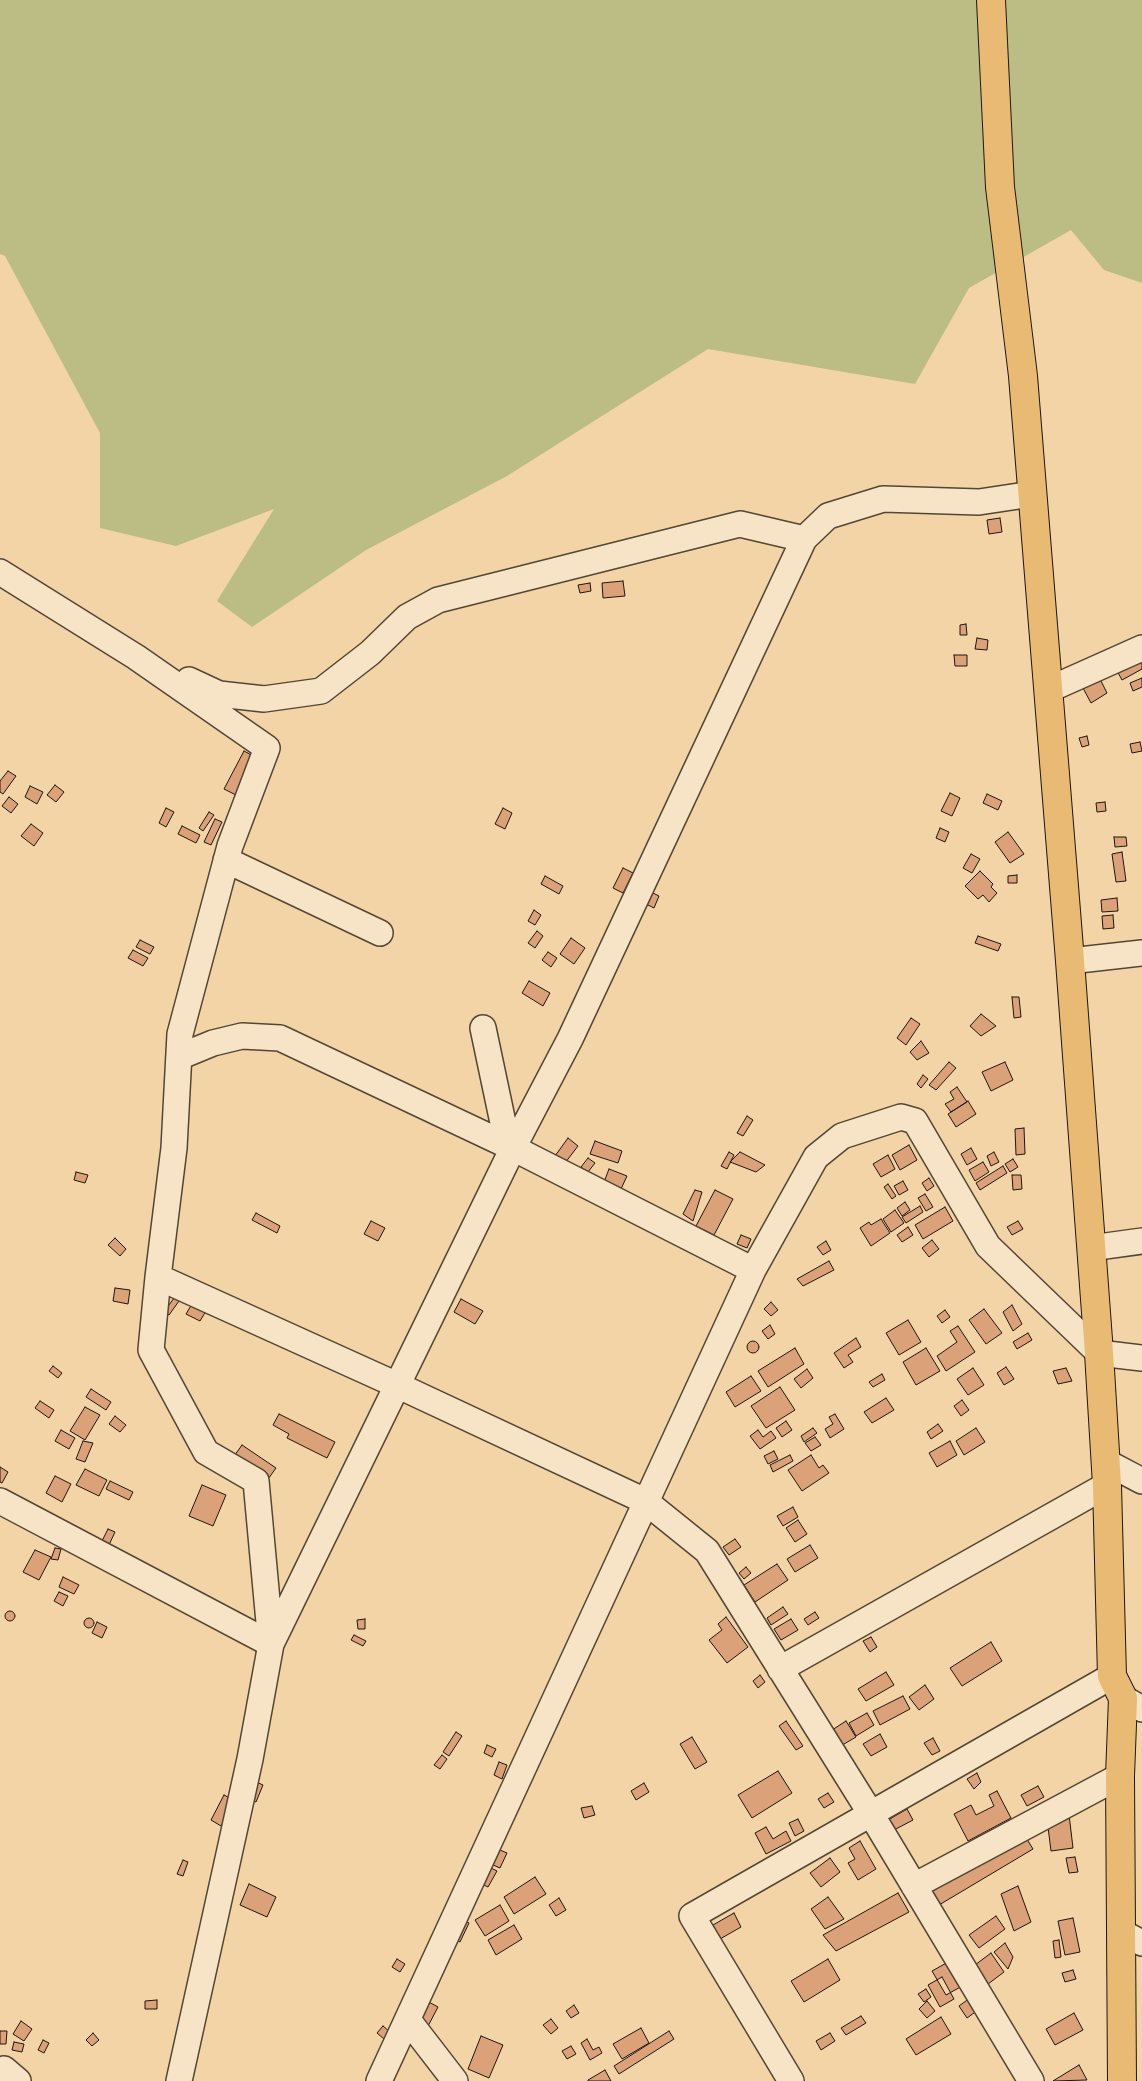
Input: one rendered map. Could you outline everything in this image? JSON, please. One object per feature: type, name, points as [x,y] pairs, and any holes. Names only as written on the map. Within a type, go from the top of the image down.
[{"type":"main road","points":[[991,0],[1000,187],[1023,376],[1070,961],[1106,1474],[1126,1694],[1120,1776],[1131,1937],[1122,2081]]},
{"type":"street","points":[[271,1644],[399,1386],[513,1148],[570,1039],[804,539],[828,516],[884,499],[979,502],[1032,494]]},
{"type":"street","points":[[136,657],[219,694],[264,699],[321,691],[370,652],[407,617],[438,600],[740,524],[804,539]]},
{"type":"street","points":[[0,572],[136,657],[268,748],[226,860],[180,1034],[174,1148],[151,1350],[206,1452],[256,1481],[271,1644],[250,1759],[179,2081]]},
{"type":"street","points":[[1048,690],[1142,648]]},
{"type":"street","points":[[226,860],[380,933]]},
{"type":"street","points":[[1070,961],[1142,953]]},
{"type":"street","points":[[483,1028],[506,1137],[513,1148]]},
{"type":"street","points":[[179,1057],[213,1043],[242,1036],[280,1038],[513,1148],[753,1270]]},
{"type":"street","points":[[379,2081],[753,1270],[816,1157],[842,1136],[901,1117],[908,1117],[915,1121],[988,1246],[1099,1353],[1142,1358]]},
{"type":"street","points":[[1091,1248],[1142,1241]]},
{"type":"street","points":[[158,1277],[399,1386],[645,1502],[706,1551],[871,1814],[1031,2081]]},
{"type":"street","points":[[780,1669],[1106,1474],[1142,1481]]},
{"type":"street","points":[[0,1501],[271,1644]]},
{"type":"street","points":[[783,2078],[692,1916],[871,1814],[1126,1694]]},
{"type":"street","points":[[914,1886],[1120,1776]]},
{"type":"street","points":[[408,2020],[455,2081]]},
{"type":"green space","points":[[0,0],[1142,0],[1142,283],[1104,270],[1071,230],[969,288],[915,384],[708,349],[507,476],[366,550],[252,627],[217,601],[274,509],[176,546],[100,528],[100,433],[5,256],[0,254]]},
{"type":"building","points":[[1000,518],[1002,532],[989,534],[987,520]]},
{"type":"building","points":[[623,581],[625,596],[603,598],[602,583]]},
{"type":"building","points":[[590,583],[591,591],[580,593],[578,585]]},
{"type":"building","points":[[966,624],[967,635],[960,635],[960,625]]},
{"type":"building","points":[[977,638],[988,640],[987,650],[975,649]]},
{"type":"building","points":[[954,655],[967,655],[967,666],[955,666]]},
{"type":"building","points":[[1142,658],[1142,669],[1122,680],[1116,669]]},
{"type":"building","points":[[1142,678],[1142,687],[1133,691],[1130,683]]},
{"type":"building","points":[[1100,679],[1107,693],[1091,703],[1083,688]]},
{"type":"building","points":[[1087,736],[1089,745],[1082,747],[1079,738]]},
{"type":"building","points":[[1140,742],[1142,751],[1132,753],[1130,744]]},
{"type":"building","points":[[244,751],[255,757],[236,795],[224,789]]},
{"type":"building","points":[[8,771],[16,776],[3,794],[0,792],[0,781]]},
{"type":"building","points":[[55,785],[64,792],[56,802],[47,795]]},
{"type":"building","points":[[30,786],[43,792],[37,804],[25,797]]},
{"type":"building","points":[[950,793],[960,798],[952,816],[941,811]]},
{"type":"building","points":[[987,794],[1002,801],[998,810],[983,803]]},
{"type":"building","points":[[9,797],[18,804],[11,813],[2,806]]},
{"type":"building","points":[[1105,802],[1106,811],[1097,812],[1096,803]]},
{"type":"building","points":[[166,808],[174,812],[166,827],[159,823]]},
{"type":"building","points":[[503,808],[512,813],[505,829],[495,824]]},
{"type":"building","points":[[209,812],[214,815],[203,831],[199,828]]},
{"type":"building","points":[[215,819],[222,822],[211,845],[204,842]]},
{"type":"building","points":[[31,824],[43,833],[34,846],[21,836]]},
{"type":"building","points":[[182,826],[200,835],[196,843],[178,834]]},
{"type":"building","points":[[940,828],[949,832],[945,842],[936,838]]},
{"type":"building","points":[[1008,832],[1024,854],[1010,863],[995,842]]},
{"type":"building","points":[[1114,837],[1126,837],[1127,846],[1115,847]]},
{"type":"building","points":[[1122,852],[1126,881],[1116,882],[1112,854]]},
{"type":"building","points":[[971,854],[980,859],[972,873],[963,868]]},
{"type":"building","points":[[623,868],[633,873],[623,893],[613,888]]},
{"type":"building","points":[[980,871],[993,884],[991,887],[997,893],[989,902],[983,895],[978,899],[965,886]]},
{"type":"building","points":[[1017,875],[1017,883],[1008,883],[1008,876]]},
{"type":"building","points":[[545,876],[563,886],[559,894],[541,884]]},
{"type":"building","points":[[649,891],[659,896],[654,908],[644,903]]},
{"type":"building","points":[[1117,898],[1118,911],[1102,912],[1101,900]]},
{"type":"building","points":[[534,910],[541,915],[535,925],[528,921]]},
{"type":"building","points":[[1113,915],[1114,928],[1103,929],[1102,916]]},
{"type":"building","points":[[537,931],[543,936],[535,948],[528,943]]},
{"type":"building","points":[[978,936],[1001,944],[998,951],[975,943]]},
{"type":"building","points":[[571,938],[585,948],[574,964],[560,954]]},
{"type":"building","points":[[140,940],[154,947],[150,954],[136,947]]},
{"type":"building","points":[[133,950],[148,958],[143,966],[128,958]]},
{"type":"building","points":[[548,952],[557,958],[551,967],[542,960]]},
{"type":"building","points":[[529,981],[550,993],[543,1006],[522,993]]},
{"type":"building","points":[[1012,997],[1019,997],[1021,1017],[1014,1018]]},
{"type":"building","points":[[981,1014],[996,1026],[981,1036],[970,1026]]},
{"type":"building","points":[[911,1018],[920,1024],[906,1045],[897,1038]]},
{"type":"building","points":[[921,1041],[929,1053],[917,1060],[910,1052]]},
{"type":"building","points":[[949,1062],[956,1068],[936,1090],[929,1085]]},
{"type":"building","points":[[1005,1062],[1013,1080],[991,1091],[982,1072]]},
{"type":"building","points":[[923,1075],[928,1079],[921,1088],[917,1084]]},
{"type":"building","points":[[957,1087],[967,1102],[951,1112],[945,1104],[954,1099],[950,1092]]},
{"type":"building","points":[[968,1101],[976,1114],[956,1127],[948,1114]]},
{"type":"building","points":[[747,1116],[753,1120],[743,1136],[737,1133]]},
{"type":"building","points":[[1024,1128],[1025,1154],[1016,1155],[1015,1129]]},
{"type":"building","points":[[568,1138],[578,1146],[565,1163],[555,1156]]},
{"type":"building","points":[[595,1141],[622,1151],[618,1163],[590,1154]]},
{"type":"building","points":[[909,1145],[917,1160],[900,1170],[892,1155]]},
{"type":"building","points":[[971,1148],[977,1159],[967,1165],[961,1154]]},
{"type":"building","points":[[729,1152],[734,1155],[727,1169],[721,1166]]},
{"type":"building","points":[[740,1152],[765,1165],[756,1172],[730,1162]]},
{"type":"building","points":[[994,1152],[999,1162],[991,1166],[987,1156]]},
{"type":"building","points":[[888,1155],[895,1169],[881,1177],[873,1164]]},
{"type":"building","points":[[588,1158],[595,1163],[588,1172],[581,1167]]},
{"type":"building","points":[[1013,1159],[1018,1167],[1010,1172],[1005,1164]]},
{"type":"building","points":[[983,1162],[989,1172],[975,1181],[969,1170]]},
{"type":"building","points":[[1003,1166],[1007,1173],[980,1190],[976,1183]]},
{"type":"building","points":[[609,1169],[627,1176],[621,1189],[604,1182]]},
{"type":"building","points":[[76,1172],[88,1175],[85,1183],[74,1180]]},
{"type":"building","points":[[1012,1175],[1021,1175],[1022,1189],[1013,1190]]},
{"type":"building","points":[[929,1178],[934,1186],[927,1191],[922,1183]]},
{"type":"building","points":[[903,1181],[908,1190],[899,1195],[894,1186]]},
{"type":"building","points":[[888,1184],[896,1196],[892,1199],[884,1187]]},
{"type":"building","points":[[695,1190],[702,1192],[693,1221],[683,1214]]},
{"type":"building","points":[[715,1190],[733,1199],[714,1235],[696,1226]]},
{"type":"building","points":[[925,1194],[933,1207],[926,1211],[918,1198]]},
{"type":"building","points":[[905,1202],[910,1210],[902,1216],[897,1208]]},
{"type":"building","points":[[920,1206],[923,1212],[906,1223],[902,1217]]},
{"type":"building","points":[[945,1207],[953,1221],[923,1239],[915,1225]]},
{"type":"building","points":[[895,1210],[904,1223],[891,1232],[883,1219]]},
{"type":"building","points":[[256,1213],[280,1226],[277,1233],[252,1220]]},
{"type":"building","points":[[881,1219],[890,1233],[871,1246],[860,1228],[869,1222],[871,1225]]},
{"type":"building","points":[[371,1221],[385,1228],[378,1241],[364,1234]]},
{"type":"building","points":[[1018,1221],[1023,1229],[1012,1235],[1007,1227]]},
{"type":"building","points":[[908,1227],[913,1235],[902,1242],[897,1235]]},
{"type":"building","points":[[741,1235],[751,1239],[747,1248],[737,1244]]},
{"type":"building","points":[[115,1238],[126,1249],[120,1256],[108,1245]]},
{"type":"building","points":[[932,1240],[939,1249],[929,1257],[922,1248]]},
{"type":"building","points":[[826,1241],[831,1250],[823,1255],[817,1247]]},
{"type":"building","points":[[829,1261],[834,1270],[803,1286],[797,1279]]},
{"type":"building","points":[[115,1288],[130,1290],[128,1304],[113,1301]]},
{"type":"building","points":[[174,1298],[179,1301],[169,1315],[164,1312]]},
{"type":"building","points":[[461,1299],[483,1311],[475,1324],[454,1312]]},
{"type":"building","points":[[771,1302],[778,1310],[771,1316],[764,1309]]},
{"type":"building","points":[[192,1304],[206,1311],[200,1321],[186,1314]]},
{"type":"building","points":[[1012,1305],[1022,1324],[1013,1331],[1003,1312]]},
{"type":"building","points":[[984,1309],[1002,1333],[986,1344],[969,1320]]},
{"type":"building","points":[[945,1310],[950,1317],[942,1323],[937,1316]]},
{"type":"building","points":[[908,1320],[921,1342],[899,1355],[886,1333]]},
{"type":"building","points":[[770,1325],[775,1334],[768,1339],[762,1331]]},
{"type":"building","points":[[958,1326],[975,1352],[946,1371],[937,1356],[957,1342],[950,1331]]},
{"type":"building","points":[[1028,1333],[1032,1340],[1017,1349],[1013,1342]]},
{"type":"building","points":[[856,1338],[861,1347],[848,1355],[853,1362],[844,1368],[834,1353]]},
{"type":"building","points":[[751,1341],[755,1341],[759,1347],[755,1353],[751,1353],[747,1349],[747,1345]]},
{"type":"building","points":[[795,1348],[804,1364],[768,1387],[758,1371]]},
{"type":"building","points":[[926,1348],[940,1371],[916,1385],[903,1362]]},
{"type":"building","points":[[53,1366],[62,1373],[58,1378],[49,1371]]},
{"type":"building","points":[[1006,1367],[1014,1379],[1004,1385],[997,1373]]},
{"type":"building","points":[[973,1368],[984,1385],[968,1395],[957,1379]]},
{"type":"building","points":[[1066,1368],[1072,1381],[1058,1384],[1053,1371]]},
{"type":"building","points":[[807,1369],[813,1378],[801,1388],[794,1379]]},
{"type":"building","points":[[882,1374],[885,1380],[873,1387],[869,1382]]},
{"type":"building","points":[[751,1376],[761,1391],[735,1407],[726,1392]]},
{"type":"building","points":[[780,1387],[795,1410],[766,1428],[751,1406]]},
{"type":"building","points":[[91,1389],[111,1402],[106,1410],[86,1397]]},
{"type":"building","points":[[886,1398],[894,1410],[872,1423],[864,1412]]},
{"type":"building","points":[[962,1400],[969,1410],[961,1416],[954,1406]]},
{"type":"building","points":[[40,1401],[54,1410],[49,1418],[35,1408]]},
{"type":"building","points":[[85,1407],[100,1415],[85,1440],[70,1431]]},
{"type":"building","points":[[279,1414],[335,1442],[327,1458],[287,1438],[289,1434],[273,1425]]},
{"type":"building","points":[[835,1414],[844,1429],[830,1438],[825,1429],[833,1424],[829,1417]]},
{"type":"building","points":[[115,1416],[126,1425],[120,1432],[109,1424]]},
{"type":"building","points":[[786,1421],[792,1430],[782,1437],[776,1428]]},
{"type":"building","points":[[938,1424],[943,1431],[931,1439],[927,1432]]},
{"type":"building","points":[[813,1428],[817,1433],[804,1442],[801,1436]]},
{"type":"building","points":[[976,1428],[985,1442],[964,1455],[956,1441]]},
{"type":"building","points":[[61,1430],[75,1438],[69,1449],[55,1441]]},
{"type":"building","points":[[758,1430],[763,1437],[771,1431],[776,1438],[760,1449],[750,1436]]},
{"type":"building","points":[[815,1437],[821,1445],[811,1451],[805,1443]]},
{"type":"building","points":[[83,1441],[93,1443],[85,1462],[76,1459]]},
{"type":"building","points":[[950,1441],[957,1455],[937,1467],[929,1453]]},
{"type":"building","points":[[242,1445],[276,1468],[266,1482],[232,1459]]},
{"type":"building","points":[[774,1451],[778,1459],[768,1464],[764,1456]]},
{"type":"building","points":[[790,1455],[793,1461],[773,1472],[770,1465]]},
{"type":"building","points":[[811,1455],[819,1468],[823,1465],[829,1473],[802,1491],[788,1470]]},
{"type":"building","points":[[0,1467],[8,1472],[2,1483],[0,1482]]},
{"type":"building","points":[[85,1469],[107,1480],[99,1496],[76,1485]]},
{"type":"building","points":[[55,1476],[71,1484],[62,1502],[46,1493]]},
{"type":"building","points":[[110,1481],[133,1492],[129,1500],[106,1489]]},
{"type":"building","points":[[202,1485],[226,1495],[213,1526],[189,1516]]},
{"type":"building","points":[[793,1507],[798,1517],[783,1526],[777,1516]]},
{"type":"building","points":[[798,1520],[807,1534],[795,1542],[786,1528]]},
{"type":"building","points":[[108,1529],[115,1532],[108,1547],[101,1543]]},
{"type":"building","points":[[735,1539],[741,1547],[729,1555],[723,1547]]},
{"type":"building","points":[[810,1545],[818,1558],[795,1572],[787,1559]]},
{"type":"building","points":[[55,1548],[61,1549],[58,1560],[51,1559]]},
{"type":"building","points":[[35,1550],[51,1557],[39,1580],[23,1572]]},
{"type":"building","points":[[777,1564],[788,1580],[755,1602],[744,1585]]},
{"type":"building","points":[[746,1567],[751,1573],[744,1579],[739,1573]]},
{"type":"building","points":[[63,1577],[79,1585],[74,1594],[59,1587]]},
{"type":"building","points":[[59,1592],[68,1596],[63,1606],[54,1601]]},
{"type":"building","points":[[783,1607],[788,1614],[771,1625],[767,1618]]},
{"type":"building","points":[[8,1611],[12,1611],[15,1616],[14,1620],[8,1621],[5,1618],[5,1614]]},
{"type":"building","points":[[815,1612],[819,1618],[808,1625],[804,1619]]},
{"type":"building","points":[[726,1617],[748,1647],[727,1663],[709,1640],[722,1630],[718,1624]]},
{"type":"building","points":[[89,1618],[94,1623],[89,1628],[84,1623]]},
{"type":"building","points":[[365,1619],[365,1629],[358,1629],[357,1620]]},
{"type":"building","points":[[791,1619],[798,1630],[781,1640],[774,1629]]},
{"type":"building","points":[[97,1622],[107,1627],[102,1638],[92,1633]]},
{"type":"building","points":[[354,1635],[366,1641],[363,1646],[351,1640]]},
{"type":"building","points":[[871,1637],[877,1647],[870,1652],[863,1641]]},
{"type":"building","points":[[991,1642],[1002,1661],[962,1686],[950,1668]]},
{"type":"building","points":[[886,1672],[894,1685],[866,1701],[858,1689]]},
{"type":"building","points":[[760,1675],[765,1682],[758,1688],[753,1681]]},
{"type":"building","points":[[925,1685],[934,1699],[919,1710],[909,1697]]},
{"type":"building","points":[[903,1696],[910,1709],[880,1725],[873,1711]]},
{"type":"building","points":[[867,1713],[874,1725],[856,1736],[849,1723]]},
{"type":"building","points":[[786,1721],[803,1746],[796,1750],[779,1726]]},
{"type":"building","points":[[846,1721],[856,1737],[839,1747],[829,1732]]},
{"type":"building","points":[[456,1732],[462,1736],[449,1756],[443,1752]]},
{"type":"building","points":[[880,1734],[887,1747],[871,1756],[863,1744]]},
{"type":"building","points":[[692,1737],[707,1762],[695,1769],[680,1744]]},
{"type":"building","points":[[933,1738],[940,1751],[932,1755],[924,1743]]},
{"type":"building","points":[[487,1745],[496,1749],[492,1757],[484,1753]]},
{"type":"building","points":[[442,1755],[447,1759],[440,1769],[434,1765]]},
{"type":"building","points":[[499,1762],[507,1765],[502,1779],[494,1775]]},
{"type":"building","points":[[778,1771],[792,1793],[752,1818],[738,1795]]},
{"type":"building","points":[[977,1773],[981,1782],[974,1789],[967,1779]]},
{"type":"building","points":[[254,1781],[263,1785],[256,1802],[247,1799]]},
{"type":"building","points":[[644,1783],[649,1792],[636,1800],[631,1791]]},
{"type":"building","points":[[1038,1786],[1044,1797],[1027,1806],[1021,1795]]},
{"type":"building","points":[[997,1791],[1011,1818],[968,1841],[954,1814],[971,1805],[976,1815],[994,1806],[989,1795]]},
{"type":"building","points":[[828,1793],[834,1802],[824,1808],[818,1799]]},
{"type":"building","points":[[224,1795],[235,1801],[221,1826],[211,1820]]},
{"type":"building","points":[[592,1806],[595,1815],[584,1818],[581,1808]]},
{"type":"building","points":[[1068,1806],[1073,1848],[1051,1851],[1048,1827]]},
{"type":"building","points":[[907,1809],[913,1820],[894,1830],[888,1820]]},
{"type":"building","points":[[798,1819],[804,1831],[795,1836],[789,1823]]},
{"type":"building","points":[[766,1827],[773,1839],[786,1831],[791,1841],[766,1854],[755,1833]]},
{"type":"building","points":[[1025,1836],[1033,1849],[939,1905],[931,1892]]},
{"type":"building","points":[[860,1841],[876,1869],[858,1880],[848,1863],[855,1859],[849,1848]]},
{"type":"building","points":[[500,1850],[507,1853],[500,1868],[493,1865]]},
{"type":"building","points":[[1075,1857],[1078,1872],[1069,1873],[1066,1858]]},
{"type":"building","points":[[830,1858],[840,1872],[821,1887],[810,1873]]},
{"type":"building","points":[[183,1860],[188,1862],[183,1876],[177,1874]]},
{"type":"building","points":[[491,1868],[497,1871],[488,1887],[482,1884]]},
{"type":"building","points":[[535,1877],[546,1894],[514,1914],[504,1897]]},
{"type":"building","points":[[249,1884],[276,1897],[267,1917],[240,1905]]},
{"type":"building","points":[[1018,1886],[1031,1922],[1014,1931],[1001,1894]]},
{"type":"building","points":[[898,1893],[909,1912],[836,1951],[823,1935]]},
{"type":"building","points":[[828,1897],[844,1919],[825,1929],[811,1909]]},
{"type":"building","points":[[559,1898],[566,1910],[556,1916],[549,1905]]},
{"type":"building","points":[[500,1905],[509,1921],[485,1936],[475,1920]]},
{"type":"building","points":[[734,1913],[741,1927],[720,1939],[713,1925]]},
{"type":"building","points":[[996,1916],[1005,1929],[979,1948],[969,1935]]},
{"type":"building","points":[[1073,1918],[1080,1952],[1065,1955],[1058,1921]]},
{"type":"building","points":[[460,1919],[469,1923],[460,1942],[451,1937]]},
{"type":"building","points":[[514,1925],[522,1939],[496,1955],[488,1940]]},
{"type":"building","points":[[1059,1940],[1061,1957],[1055,1958],[1053,1941]]},
{"type":"building","points":[[1005,1943],[1013,1957],[1008,1969],[994,1952]]},
{"type":"building","points":[[991,1953],[1004,1972],[988,1984],[975,1965]]},
{"type":"building","points":[[397,1959],[405,1964],[400,1972],[392,1967]]},
{"type":"building","points":[[828,1959],[840,1980],[804,2002],[791,1981]]},
{"type":"building","points":[[950,1961],[964,1985],[946,1995],[932,1971]]},
{"type":"building","points":[[1073,1970],[1076,1979],[1065,1982],[1062,1973]]},
{"type":"building","points":[[942,1977],[954,1999],[940,2007],[928,1985]]},
{"type":"building","points":[[926,1989],[931,1997],[924,2002],[918,1994]]},
{"type":"building","points":[[970,1998],[978,2010],[967,2018],[959,2006]]},
{"type":"building","points":[[157,2000],[157,2009],[145,2009],[145,2001]]},
{"type":"building","points":[[427,2001],[438,2007],[426,2030],[415,2024]]},
{"type":"building","points":[[927,2001],[935,2011],[927,2018],[919,2009]]},
{"type":"building","points":[[574,2005],[579,2013],[571,2018],[566,2011]]},
{"type":"building","points":[[1074,2013],[1083,2030],[1055,2045],[1046,2029]]},
{"type":"building","points":[[861,2016],[866,2023],[846,2035],[841,2028]]},
{"type":"building","points":[[941,2017],[951,2034],[916,2055],[906,2039]]},
{"type":"building","points":[[551,2019],[558,2028],[551,2034],[543,2025]]},
{"type":"building","points":[[21,2021],[32,2029],[24,2041],[13,2034]]},
{"type":"building","points":[[383,2026],[390,2032],[384,2039],[377,2033]]},
{"type":"building","points":[[641,2028],[649,2043],[622,2059],[613,2044]]},
{"type":"building","points":[[0,2031],[7,2031],[6,2044],[0,2044]]},
{"type":"building","points":[[669,2031],[674,2039],[619,2074],[614,2066]]},
{"type":"building","points":[[93,2033],[99,2040],[92,2046],[86,2040]]},
{"type":"building","points":[[830,2033],[835,2041],[821,2050],[816,2041]]},
{"type":"building","points":[[481,2036],[503,2045],[489,2078],[468,2069]]},
{"type":"building","points":[[587,2039],[593,2050],[599,2047],[602,2053],[590,2060],[581,2043]]},
{"type":"building","points":[[43,2040],[49,2043],[44,2053],[38,2050]]},
{"type":"building","points":[[14,2042],[24,2044],[22,2052],[12,2050]]},
{"type":"building","points":[[571,2046],[576,2054],[567,2059],[562,2051]]},
{"type":"building","points":[[1079,2065],[1087,2080],[1053,2081]]},
{"type":"building","points":[[605,2070],[611,2081],[588,2081],[588,2080]]}]
